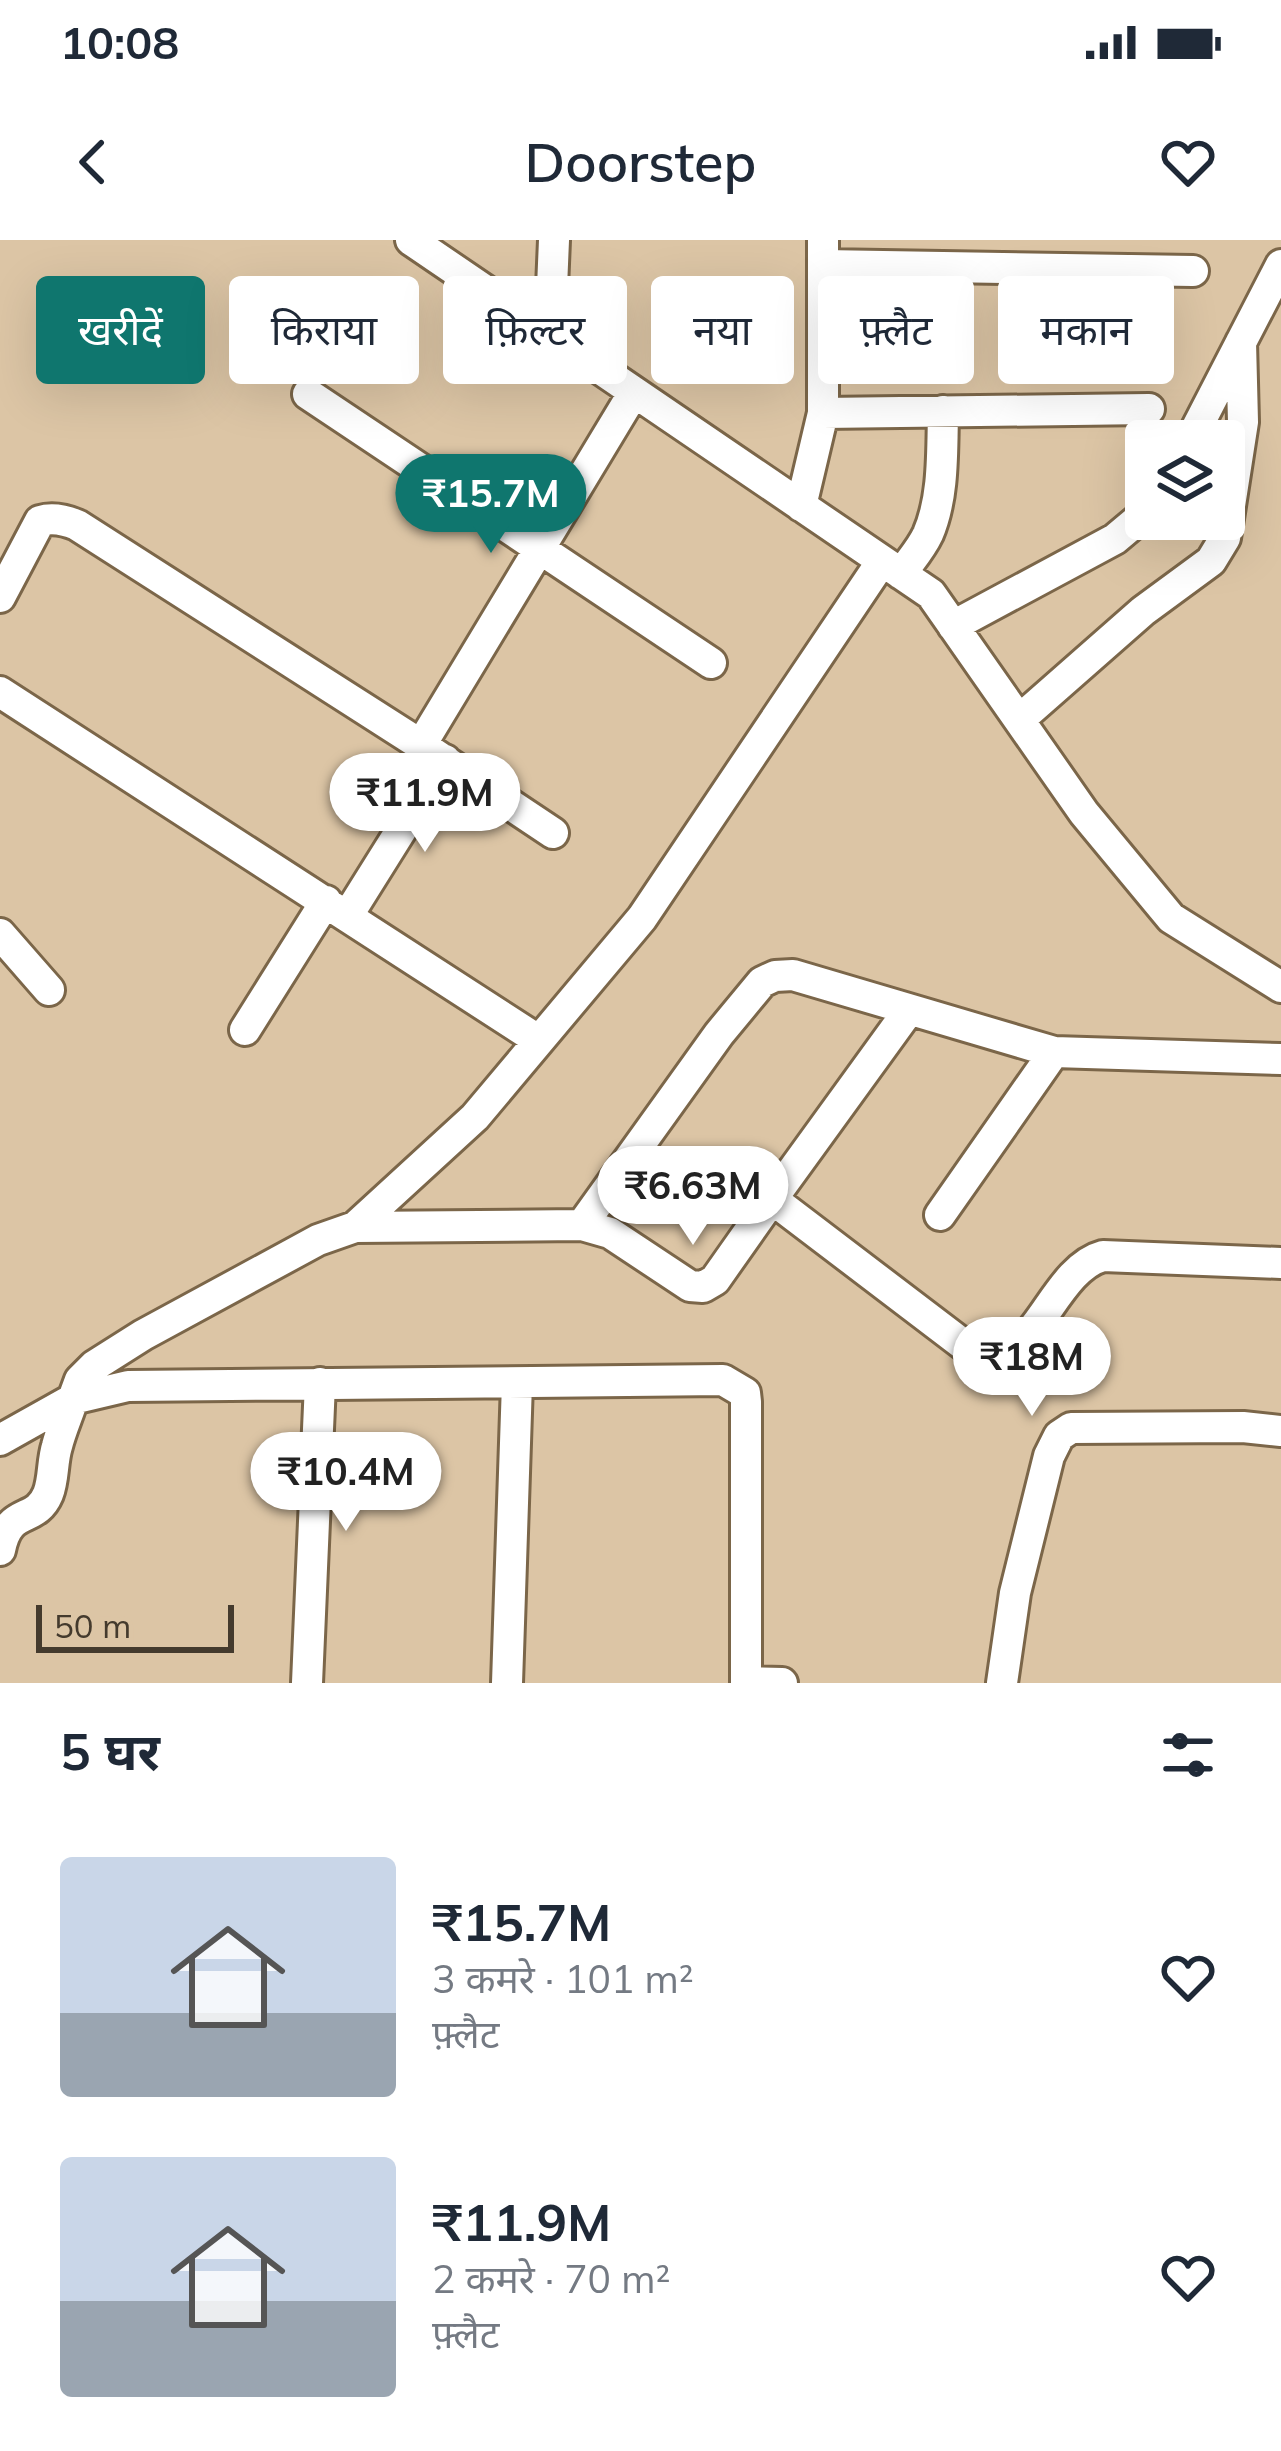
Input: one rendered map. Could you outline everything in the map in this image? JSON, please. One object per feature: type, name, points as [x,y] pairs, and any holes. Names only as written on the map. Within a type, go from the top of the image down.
[{"type":"street","points":[[411,240],[464,276]]},
{"type":"street","points":[[552,276],[554,240]]},
{"type":"street","points":[[801,506],[823,413],[823,252],[1192,272]]},
{"type":"street","points":[[1201,420],[1281,266]]},
{"type":"street","points":[[1019,720],[1143,611],[1211,561],[1225,538],[1243,422],[1241,342]]},
{"type":"street","points":[[622,384],[931,594],[1084,813],[1171,918],[1281,987]]},
{"type":"street","points":[[244,1030],[337,908],[433,752],[539,549],[634,392]]},
{"type":"street","points":[[308,394],[711,663]]},
{"type":"street","points":[[823,413],[1149,409]]},
{"type":"street","points":[[356,1227],[475,1118],[641,918],[892,568],[930,530],[937,504],[943,412]]},
{"type":"street","points":[[0,597],[40,521],[48,518],[77,524],[554,833]]},
{"type":"street","points":[[953,626],[1125,531]]},
{"type":"street","points":[[0,692],[538,1040]]},
{"type":"street","points":[[0,934],[49,990]]},
{"type":"street","points":[[582,1225],[719,1034],[762,982],[776,976],[793,976],[1054,1052],[1281,1059]]},
{"type":"street","points":[[0,1550],[9,1524],[40,1508],[47,1496],[55,1450],[80,1380],[94,1366],[318,1240],[356,1227],[582,1225],[610,1233],[690,1286],[703,1287],[715,1280],[909,1010]]},
{"type":"street","points":[[940,1215],[1054,1052]]},
{"type":"street","points":[[772,1198],[977,1355],[993,1362],[1004,1361],[1090,1259],[1281,1263]]},
{"type":"street","points":[[0,1440],[73,1400],[128,1386],[723,1380],[745,1393],[746,1682],[782,1683]]},
{"type":"street","points":[[307,1683],[320,1383]]},
{"type":"street","points":[[507,1683],[517,1383]]},
{"type":"street","points":[[1002,1683],[1015,1593],[1049,1456],[1059,1436],[1071,1428],[1281,1430]]}]
